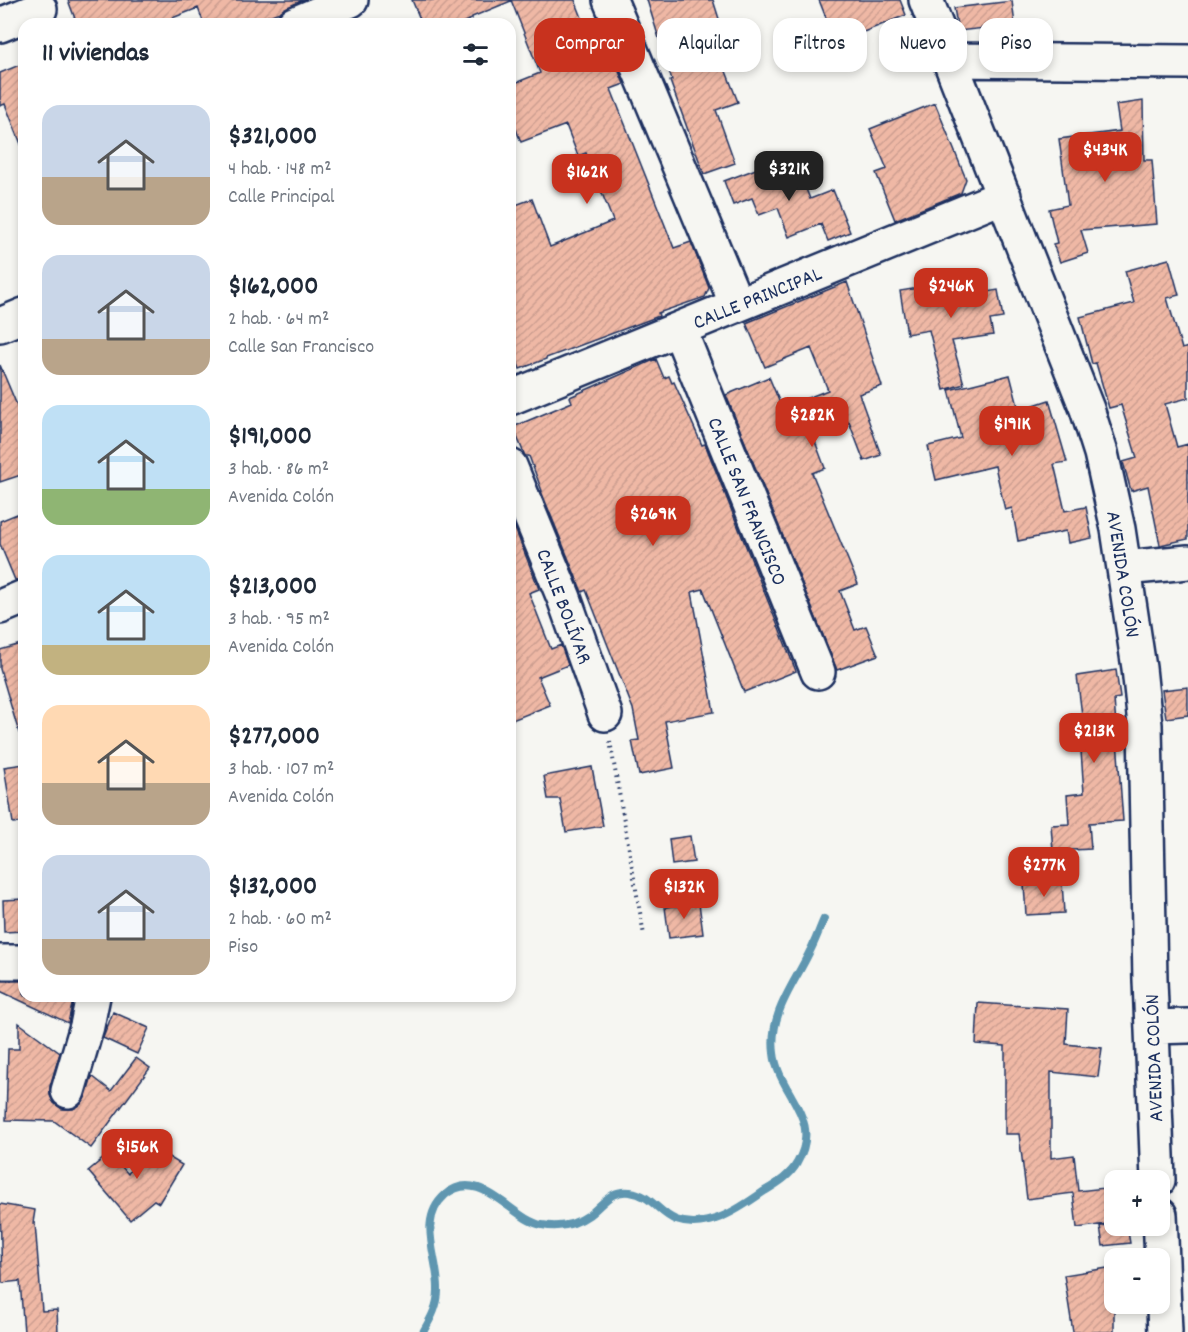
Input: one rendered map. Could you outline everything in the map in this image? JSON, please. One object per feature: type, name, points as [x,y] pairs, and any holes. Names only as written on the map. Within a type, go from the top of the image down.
[{"type":"street","points":[[610,0],[737,305]]},
{"type":"street","name":"AVENIDA COLÓN","points":[[926,0],[933,18]]},
{"type":"street","points":[[309,18],[334,8]]},
{"type":"street","points":[[20,18],[41,11]]},
{"type":"street","points":[[0,25],[18,19]]},
{"type":"street","points":[[967,60],[1188,62]]},
{"type":"street","name":"AVENIDA COLÓN","points":[[955,72],[1087,409],[1118,529],[1139,668],[1145,725],[1158,1170]]},
{"type":"street","name":"CALLE PRINCIPAL","points":[[516,396],[1004,196]]},
{"type":"street","points":[[0,325],[18,318]]},
{"type":"street","name":"CALLE SAN FRANCISCO","points":[[679,329],[818,672]]},
{"type":"street","name":"CALLE BOLÍVAR","points":[[516,481],[564,598],[604,714]]},
{"type":"street","points":[[1124,568],[1188,562]]},
{"type":"street","points":[[0,607],[18,600]]},
{"type":"street","points":[[0,962],[18,962]]},
{"type":"street","points":[[68,1091],[92,1002]]},
{"type":"street","points":[[1152,1028],[1188,1026]]},
{"type":"street","points":[[1161,1236],[1165,1332]]},
{"type":"path","points":[[604,714],[644,935]]},
{"type":"building","points":[[68,0],[303,0],[263,18],[202,18],[198,8],[172,18],[75,18]]},
{"type":"building","points":[[412,0],[511,0],[472,18],[420,18]]},
{"type":"building","points":[[511,0],[575,0],[582,18],[534,18],[534,58]]},
{"type":"building","points":[[647,0],[713,0],[719,18],[657,18],[657,32]]},
{"type":"building","points":[[819,0],[900,0],[906,15],[898,18],[879,18],[879,26],[867,31],[867,18],[826,18]]},
{"type":"building","points":[[1012,1],[1014,18],[979,18],[979,29],[967,30],[967,18],[956,18],[954,8]]},
{"type":"building","points":[[18,66],[18,136],[5,104],[0,106],[0,73]]},
{"type":"building","points":[[540,72],[619,72],[624,84],[611,89],[674,248],[691,242],[709,288],[705,297],[658,313],[659,316],[520,369],[516,359],[516,205],[532,199],[550,247],[613,221],[586,153],[578,156],[566,125],[521,142],[516,129],[516,83]]},
{"type":"building","points":[[670,72],[726,72],[738,102],[716,110],[735,163],[704,174],[670,81],[672,80]]},
{"type":"building","points":[[1143,101],[1144,160],[1152,160],[1157,224],[1081,230],[1088,253],[1060,262],[1053,244],[1057,243],[1049,209],[1068,205],[1059,139],[1120,131],[1116,105]]},
{"type":"building","points":[[935,103],[966,179],[961,193],[895,220],[876,173],[887,169],[870,129]]},
{"type":"building","points":[[772,163],[780,184],[801,176],[810,199],[833,190],[850,232],[828,241],[821,224],[789,237],[778,208],[759,215],[752,198],[733,205],[724,181]]},
{"type":"building","points":[[1169,259],[1179,295],[1167,298],[1182,349],[1188,347],[1188,398],[1165,404],[1177,447],[1188,444],[1188,539],[1160,545],[1148,486],[1131,491],[1123,462],[1137,458],[1121,405],[1109,408],[1096,363],[1092,364],[1080,317],[1134,303],[1125,271]]},
{"type":"building","points":[[979,278],[981,293],[998,290],[1003,318],[990,320],[993,335],[952,341],[964,384],[944,390],[929,330],[907,334],[900,291]]},
{"type":"building","points":[[847,282],[882,386],[859,394],[881,455],[864,461],[849,422],[813,436],[825,468],[812,473],[858,584],[840,591],[855,630],[866,626],[878,655],[837,670],[726,395],[769,377],[782,408],[828,390],[811,348],[765,367],[746,323]]},
{"type":"building","points":[[656,359],[664,378],[669,376],[672,383],[674,382],[702,445],[705,444],[796,671],[744,692],[703,589],[692,592],[714,712],[665,721],[674,768],[639,775],[632,741],[639,740],[633,709],[586,590],[582,592],[529,456],[525,456],[516,434],[516,426],[572,402],[570,397]]},
{"type":"building","points":[[0,365],[18,408],[18,476],[0,482]]},
{"type":"building","points":[[1010,375],[1019,410],[1049,400],[1067,462],[1054,464],[1065,511],[1086,507],[1092,538],[1068,543],[1066,531],[1018,541],[1012,508],[1005,510],[995,466],[936,480],[928,446],[961,438],[949,390]]},
{"type":"building","points":[[18,514],[18,580],[15,580],[0,544],[0,521]]},
{"type":"building","points":[[516,531],[539,589],[529,593],[551,649],[561,645],[568,665],[538,677],[550,705],[516,719]]},
{"type":"building","points":[[18,645],[18,730],[0,669],[0,650]]},
{"type":"building","points":[[1116,670],[1120,698],[1114,699],[1123,821],[1089,823],[1091,849],[1053,851],[1051,825],[1069,824],[1067,795],[1084,793],[1079,723],[1083,723],[1077,676]]},
{"type":"building","points":[[1188,687],[1188,715],[1166,718],[1162,690]]},
{"type":"building","points":[[18,765],[18,823],[13,823],[4,767]]},
{"type":"building","points":[[592,767],[603,826],[566,832],[560,799],[548,799],[544,776]]},
{"type":"building","points":[[690,836],[694,862],[672,865],[669,839]]},
{"type":"building","points":[[1062,882],[1064,913],[1026,915],[1024,884]]},
{"type":"building","points":[[18,899],[18,931],[4,932],[3,900]]},
{"type":"building","points":[[699,903],[703,934],[669,938],[665,907]]},
{"type":"building","points":[[0,981],[18,981],[18,999],[0,991]]},
{"type":"building","points":[[23,1002],[73,1002],[68,1023]]},
{"type":"building","points":[[978,1003],[1068,1009],[1066,1044],[1102,1048],[1098,1077],[1051,1072],[1051,1158],[1074,1155],[1078,1191],[1104,1188],[1104,1224],[1077,1228],[1073,1193],[1027,1199],[1019,1134],[1005,1134],[1005,1046],[976,1044]]},
{"type":"building","points":[[113,1012],[149,1028],[137,1054],[103,1038]]},
{"type":"building","points":[[19,1023],[60,1053],[50,1086],[50,1095],[54,1103],[62,1109],[73,1109],[81,1104],[92,1076],[111,1091],[136,1058],[150,1068],[91,1148],[54,1121],[6,1120],[8,1049],[19,1049]]},
{"type":"building","points":[[147,1144],[182,1165],[159,1203],[154,1200],[130,1220],[88,1171],[110,1153],[128,1174]]},
{"type":"building","points":[[0,1204],[35,1210],[33,1223],[35,1223],[42,1311],[57,1310],[58,1332],[24,1332],[20,1281],[2,1283]]},
{"type":"building","points":[[1100,1226],[1104,1226],[1104,1236],[1129,1236],[1130,1243],[1103,1246]]},
{"type":"building","points":[[1104,1269],[1104,1314],[1114,1314],[1114,1332],[1073,1332],[1064,1275]]},
{"type":"waterway","points":[[423,1332],[434,1312],[438,1296],[430,1228],[432,1216],[436,1205],[445,1195],[458,1187],[471,1186],[483,1190],[519,1214],[542,1225],[560,1226],[578,1221],[589,1215],[612,1195],[623,1192],[644,1197],[676,1220],[699,1223],[722,1217],[744,1205],[791,1172],[804,1147],[805,1132],[803,1119],[777,1068],[773,1039],[784,1001],[824,919]]}]
